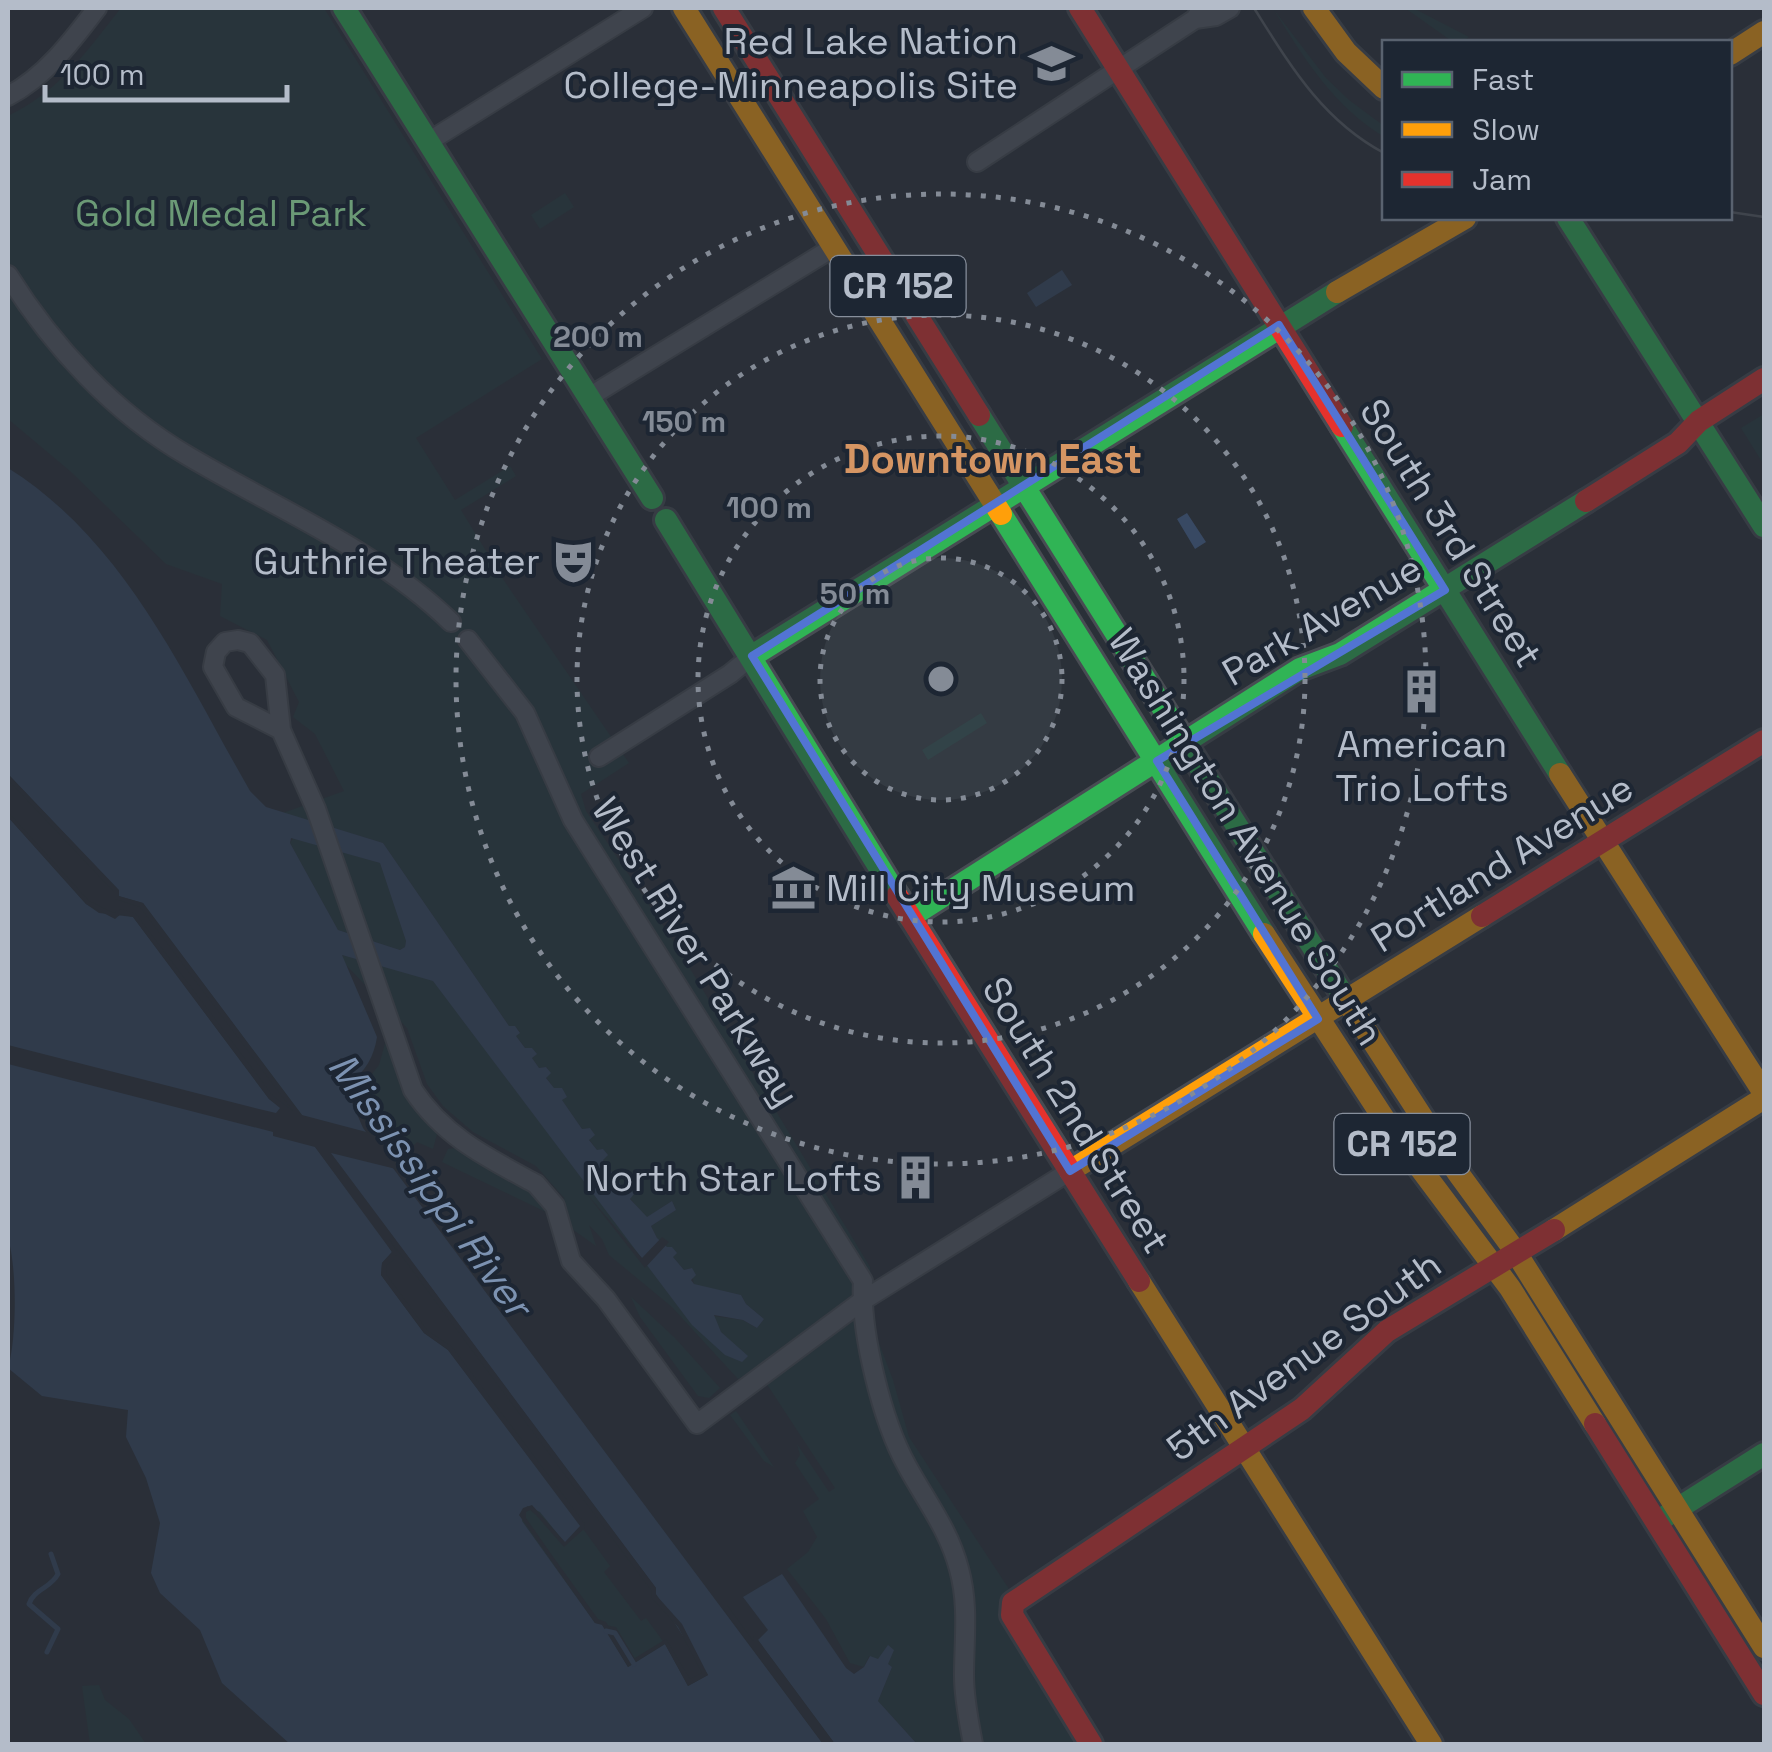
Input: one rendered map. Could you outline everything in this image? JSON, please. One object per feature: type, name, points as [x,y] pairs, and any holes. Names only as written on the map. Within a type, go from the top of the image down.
[{"type":"main road","points":[[344,8],[652,498]]},
{"type":"main road","name":"Washington Avenue South","points":[[684,8],[1318,1019],[1388,1126],[1494,1264],[1764,1694]]},
{"type":"main road","name":"Washington Avenue South","points":[[724,8],[1347,1002],[1458,1174],[1515,1251],[1764,1648]]},
{"type":"main road","name":"South 3rd Street","points":[[1080,8],[1764,1096]]},
{"type":"main road","points":[[1314,8],[1346,52],[1382,86]]},
{"type":"main road","points":[[1732,53],[1764,32]]},
{"type":"main road","points":[[752,656],[1280,326],[1462,220]]},
{"type":"main road","points":[[1569,220],[1764,526]]},
{"type":"main road","name":"Park Avenue","points":[[910,917],[1300,669],[1340,654],[1678,443],[1699,421],[1764,379]]},
{"type":"main road","name":"South 2nd Street","points":[[666,520],[910,917],[1431,1744]]},
{"type":"main road","name":"Portland Avenue","points":[[1070,1171],[1764,741]]},
{"type":"main road","name":"5th Avenue South","points":[[1091,1744],[1018,1625],[1012,1603],[1302,1409],[1386,1330],[1646,1174],[1764,1096]]},
{"type":"main road","points":[[1657,1522],[1764,1454]]},
{"type":"street","points":[[8,96],[25,87],[62,52],[98,8]]},
{"type":"street","points":[[428,142],[642,8]]},
{"type":"street","points":[[977,162],[1199,13],[1216,16],[1230,8]]},
{"type":"street","points":[[589,398],[834,247]]},
{"type":"street","points":[[8,275],[41,324],[78,366],[144,426],[185,455],[380,565],[451,622]]},
{"type":"street","name":"West River Parkway","points":[[468,640],[525,712],[573,820],[863,1280],[862,1302],[892,1434],[951,1539],[961,1573],[967,1608],[964,1677],[974,1744]]},
{"type":"street","points":[[225,642],[250,643],[275,676],[281,730],[236,707],[213,667],[216,652],[225,642]]},
{"type":"street","points":[[599,757],[752,656]]},
{"type":"street","name":"Portland Avenue","points":[[281,730],[330,848],[413,1090],[429,1114],[452,1136],[546,1193],[555,1206],[571,1261],[606,1299],[698,1424],[862,1302],[1070,1171]]},
{"type":"highlighted area","points":[[1279,325],[1445,590],[1157,761],[1318,1019],[1070,1171],[752,656]]},
{"type":"green space","name":"Gold Medal Park","points":[[121,8],[324,8],[542,359],[416,438],[455,500],[510,466],[516,476],[461,510],[505,582],[629,763],[581,794],[586,811],[674,942],[870,1267],[874,1330],[909,1437],[1009,1589],[1003,1599],[1003,1622],[1079,1744],[917,1744],[878,1701],[892,1667],[869,1656],[864,1667],[850,1663],[826,1619],[787,1569],[808,1552],[817,1537],[803,1511],[819,1499],[795,1463],[800,1455],[797,1444],[829,1492],[835,1488],[757,1369],[738,1379],[672,1307],[609,1255],[602,1239],[589,1225],[596,1246],[572,1229],[562,1198],[565,1199],[536,1166],[473,1132],[443,1106],[427,1084],[407,1028],[343,962],[342,955],[433,980],[648,1264],[734,1347],[713,1316],[743,1320],[757,1328],[764,1319],[741,1295],[694,1285],[691,1268],[684,1270],[651,1226],[676,1210],[672,1201],[646,1218],[643,1216],[603,1159],[607,1156],[589,1139],[594,1135],[590,1128],[582,1129],[546,1077],[550,1073],[547,1067],[539,1068],[532,1058],[536,1054],[516,1036],[520,1032],[509,1026],[383,843],[283,813],[344,791],[315,734],[293,717],[299,702],[267,640],[220,616],[222,584],[166,564],[70,471],[8,419],[8,116],[58,82]]},
{"type":"green space","points":[[1405,8],[1413,8],[1469,37],[1450,40]]},
{"type":"green space","points":[[1274,10],[1326,78],[1382,125],[1382,136],[1350,111],[1309,64]]},
{"type":"green space","points":[[565,193],[574,207],[540,229],[531,215]]},
{"type":"green space","points":[[1764,414],[1764,465],[1741,428]]},
{"type":"green space","points":[[981,713],[987,723],[928,760],[922,750]]},
{"type":"green space","points":[[294,837],[380,863],[405,947],[400,950],[338,930],[290,843]]},
{"type":"green space","points":[[386,1040],[404,1090],[437,1134],[433,1149],[375,1132],[354,1097],[379,1065]]},
{"type":"green space","points":[[455,1148],[522,1183],[544,1202],[550,1214],[442,1162],[448,1149]]},
{"type":"green space","points":[[631,1297],[720,1388],[709,1398],[698,1396],[640,1317]]},
{"type":"green space","points":[[736,1411],[774,1467],[764,1461],[730,1415]]},
{"type":"green space","points":[[527,1506],[581,1526],[610,1566],[604,1572],[641,1621],[646,1618],[665,1644],[637,1662],[616,1627],[595,1623],[522,1521]]},
{"type":"green space","points":[[99,1685],[105,1700],[129,1719],[146,1744],[90,1744],[82,1686]]},
{"type":"water","points":[[1062,270],[1072,285],[1036,307],[1027,293]]},
{"type":"water","points":[[8,468],[49,498],[119,572],[175,658],[250,791],[266,807],[383,843],[509,1026],[515,1026],[520,1033],[516,1036],[525,1048],[532,1048],[537,1054],[532,1058],[539,1068],[546,1067],[551,1073],[546,1078],[554,1088],[562,1088],[567,1097],[562,1100],[582,1129],[590,1128],[595,1135],[589,1140],[608,1155],[603,1160],[624,1189],[631,1189],[634,1194],[630,1199],[647,1217],[672,1201],[676,1210],[651,1226],[657,1238],[672,1247],[677,1253],[673,1257],[684,1270],[692,1268],[696,1275],[691,1280],[694,1284],[741,1295],[764,1319],[757,1328],[743,1320],[714,1315],[721,1332],[748,1356],[742,1362],[725,1355],[692,1325],[433,981],[342,955],[377,1037],[368,1063],[349,1083],[341,1065],[346,1063],[345,1059],[335,1063],[363,1128],[823,1744],[290,1744],[222,1683],[200,1630],[160,1593],[151,1573],[160,1523],[146,1478],[126,1437],[128,1410],[42,1396],[8,1368],[15,1303],[8,1238],[8,817],[86,904],[99,913],[133,917],[269,1099],[292,1116],[384,1239],[392,1252],[382,1263],[381,1275],[424,1333],[448,1350],[581,1526],[565,1543],[540,1512],[527,1506],[522,1521],[595,1623],[602,1624],[628,1667],[665,1644],[688,1686],[708,1675],[656,1594],[656,1588],[143,903],[118,896],[118,890],[8,774]],"holes":[[[291,838],[380,863],[406,941],[400,950],[338,930],[290,843]]]},
{"type":"water","points":[[1187,513],[1206,542],[1195,549],[1177,519]]},
{"type":"water","points":[[782,1574],[854,1674],[870,1656],[878,1659],[888,1645],[894,1650],[888,1664],[892,1667],[878,1701],[917,1744],[835,1744],[758,1640],[768,1630],[743,1597]]},
{"type":"pier","points":[[8,774],[119,890],[119,896],[143,903],[302,1115],[374,1134],[400,1170],[331,1153],[656,1588],[656,1595],[682,1624],[708,1675],[688,1686],[665,1644],[628,1667],[602,1625],[595,1623],[519,1515],[523,1508],[532,1505],[565,1542],[580,1526],[448,1350],[424,1333],[381,1275],[382,1263],[392,1252],[315,1147],[273,1136],[273,1132],[8,1064],[8,1045],[276,1113],[280,1108],[269,1099],[133,917],[121,914],[115,919],[86,904],[8,817],[8,812],[89,901],[114,913],[121,909],[136,914],[273,1096],[293,1111],[140,907],[115,899],[114,892],[8,780]],"holes":[[[389,1239],[651,1590],[652,1598],[678,1627],[702,1673],[690,1679],[666,1639],[630,1661],[606,1622],[598,1619],[554,1558],[526,1518],[526,1512],[530,1510],[536,1515],[564,1547],[585,1524],[452,1347],[427,1330],[386,1274],[387,1265],[397,1252]]]},
{"type":"pier","points":[[586,1193],[642,1258],[662,1237],[669,1242],[645,1268]]},
{"type":"pier","points":[[727,1605],[753,1641],[754,1636],[758,1640],[835,1744],[823,1744],[723,1609]]},
{"type":"waterway","points":[[47,1652],[58,1629],[29,1604],[58,1574],[51,1554]]},
{"type":"waterway","points":[[606,1631],[615,1633],[634,1664]]},
{"type":"tram line","points":[[1254,8],[1325,108],[1382,152]]},
{"type":"tram line","points":[[1732,212],[1764,217]]},
{"type":"traffic: fast","points":[[344,8],[652,498]]},
{"type":"traffic: fast","points":[[1569,220],[1764,526]]},
{"type":"traffic: fast","points":[[752,656],[1337,292]]},
{"type":"traffic: fast","points":[[979,415],[1343,995]]},
{"type":"traffic: fast","points":[[1342,426],[1560,774]]},
{"type":"traffic: fast","points":[[910,917],[1300,669],[1340,654],[1586,501]]},
{"type":"traffic: fast","points":[[1001,514],[1264,934]]},
{"type":"traffic: fast","points":[[666,520],[897,896]]},
{"type":"traffic: fast","points":[[1666,1516],[1764,1454]]},
{"type":"traffic: slow","points":[[684,8],[1001,514]]},
{"type":"traffic: slow","points":[[1314,8],[1346,52],[1382,86]]},
{"type":"traffic: slow","points":[[1732,53],[1764,32]]},
{"type":"traffic: slow","points":[[1337,292],[1462,220]]},
{"type":"traffic: slow","points":[[1560,774],[1764,1093]]},
{"type":"traffic: slow","points":[[1070,1171],[1482,916]]},
{"type":"traffic: slow","points":[[1264,934],[1388,1125],[1510,1288],[1595,1424]]},
{"type":"traffic: slow","points":[[1343,995],[1458,1173],[1515,1251],[1764,1647]]},
{"type":"traffic: slow","points":[[1554,1230],[1764,1098]]},
{"type":"traffic: slow","points":[[1139,1281],[1431,1744]]},
{"type":"traffic: jam","points":[[724,8],[979,415]]},
{"type":"traffic: jam","points":[[1080,8],[1342,426]]},
{"type":"traffic: jam","points":[[1586,501],[1678,443],[1699,421],[1764,379]]},
{"type":"traffic: jam","points":[[1482,916],[1764,741]]},
{"type":"traffic: jam","points":[[897,896],[1139,1281]]},
{"type":"traffic: jam","points":[[1091,1744],[1012,1615],[1013,1603],[1302,1409],[1387,1331],[1554,1230]]},
{"type":"traffic: jam","points":[[1595,1424],[1764,1694]]},
{"type":"place","name":"Red Lake Nation College-Minneapolis Site","points":[[1051,63]]},
{"type":"place","name":"Guthrie Theater","points":[[573,561]]},
{"type":"place","name":"American Trio Lofts","points":[[1422,692]]},
{"type":"place","name":"Mill City Museum","points":[[793,888]]},
{"type":"place","name":"North Star Lofts","points":[[915,1178]]},
{"type":"district","name":"Downtown East","points":[[993,459]]},
{"type":"water label","name":"Mississippi River","points":[[430,1185]]}]
